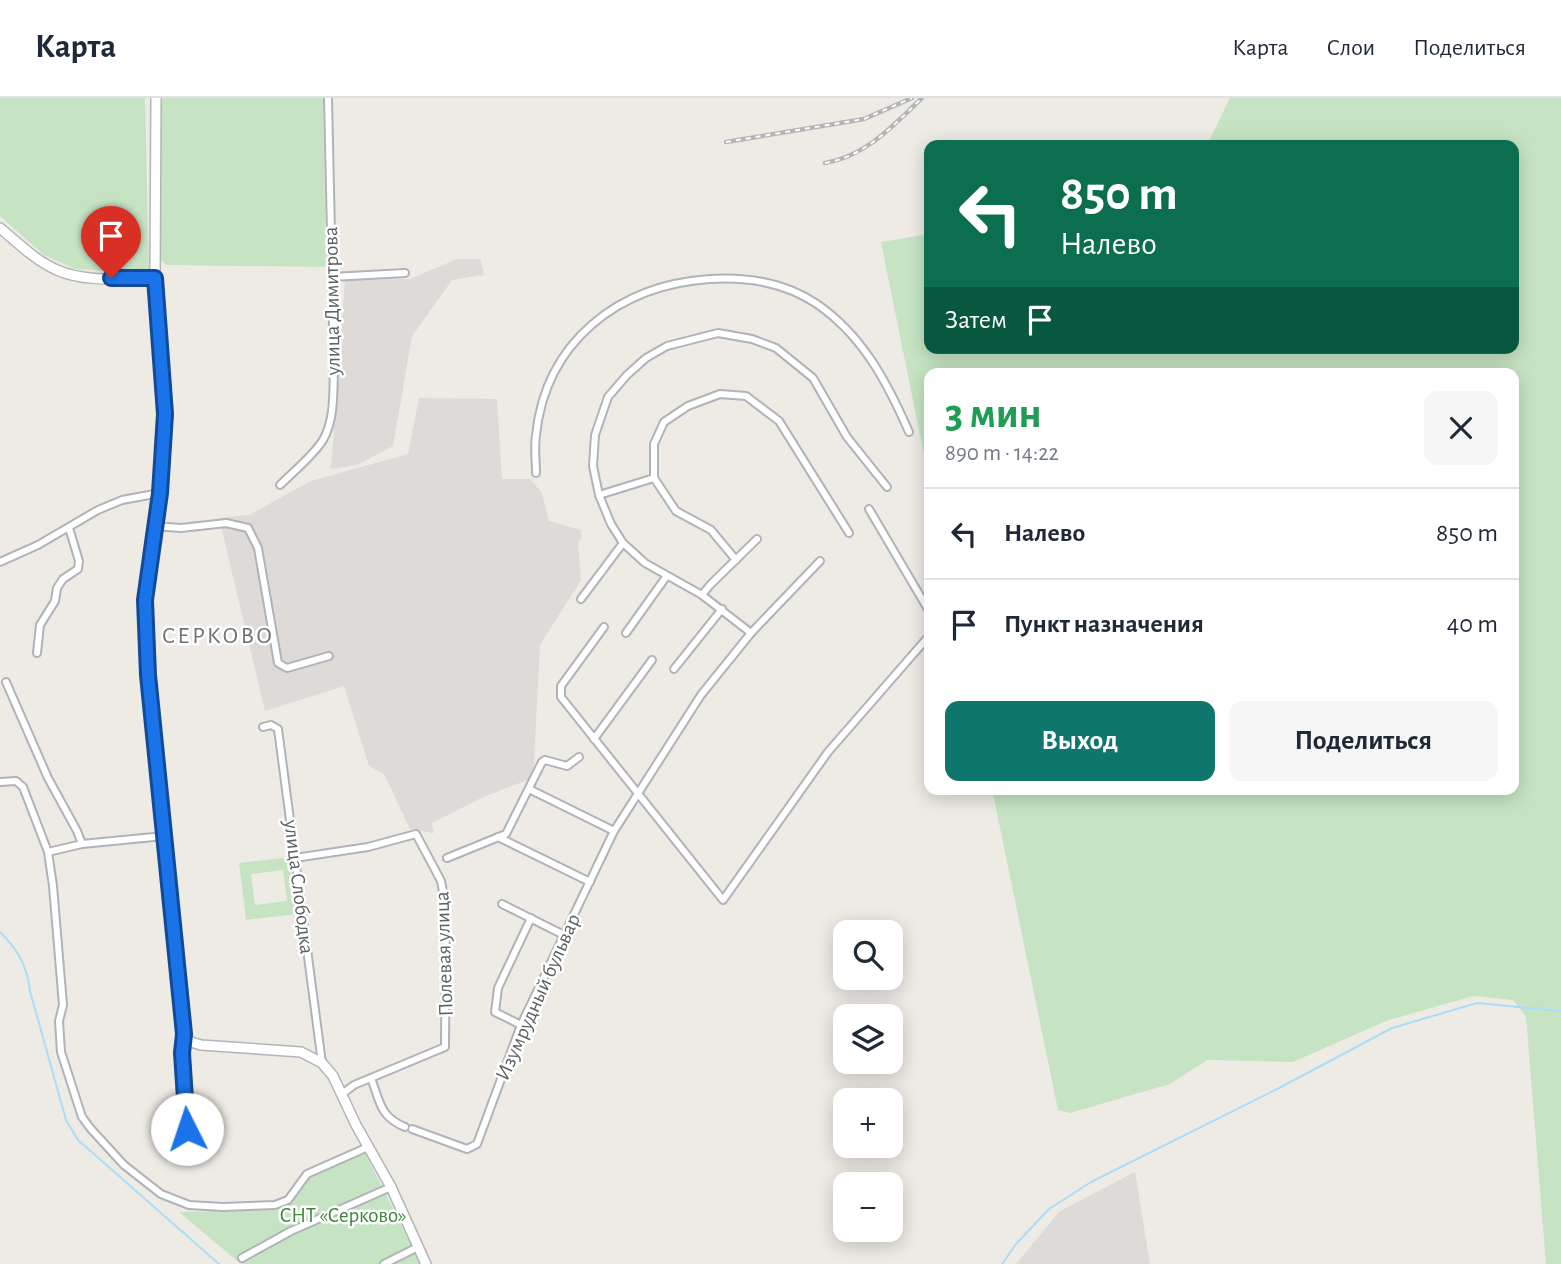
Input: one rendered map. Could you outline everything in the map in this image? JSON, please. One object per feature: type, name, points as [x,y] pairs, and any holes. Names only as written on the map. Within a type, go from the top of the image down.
[{"type":"main road","points":[[156,98],[155,278],[165,414],[160,493],[145,600],[148,675],[184,1034],[191,1042],[201,1045],[301,1052],[322,1063],[333,1076],[391,1187],[426,1264]]},
{"type":"main road","points":[[0,228],[34,256],[58,271],[88,278],[155,278]]},
{"type":"street","name":"улица Димитрова","points":[[281,485],[321,443],[332,412],[334,369],[328,98]]},
{"type":"street","points":[[332,277],[405,273]]},
{"type":"street","points":[[536,473],[536,436],[543,401],[557,367],[578,338],[605,313],[636,295],[671,283],[743,278],[783,286],[815,303],[846,326],[867,353],[885,379],[909,432]]},
{"type":"street","points":[[751,633],[702,595],[645,563],[623,543],[611,524],[599,495],[593,466],[595,435],[608,397],[627,375],[667,346],[718,333],[752,339],[776,348],[813,378],[847,437],[887,487]]},
{"type":"street","points":[[736,560],[711,530],[676,511],[654,478],[654,444],[664,422],[688,406],[720,394],[746,396],[779,421],[849,533]]},
{"type":"street","points":[[599,495],[654,478]]},
{"type":"street","points":[[0,562],[69,528],[98,510],[122,500],[160,493]]},
{"type":"street","points":[[869,509],[924,602]]},
{"type":"street","points":[[154,526],[181,528],[226,523],[248,528],[258,548],[278,663],[287,668],[330,656]]},
{"type":"street","points":[[37,653],[40,625],[54,601],[57,588],[63,579],[78,569],[79,561],[69,528]]},
{"type":"street","points":[[702,595],[757,539]]},
{"type":"street","points":[[581,599],[623,543]]},
{"type":"street","name":"Изумрудный бульвар","points":[[371,1078],[385,1115],[391,1121],[467,1149],[477,1144],[521,1025],[614,831],[701,695],[751,633],[820,561]]},
{"type":"street","points":[[626,633],[666,577]]},
{"type":"street","points":[[674,669],[722,609]]},
{"type":"street","points":[[604,627],[561,686],[561,697],[723,900],[828,752],[924,642]]},
{"type":"street","points":[[594,739],[652,660]]},
{"type":"street","points":[[6,682],[48,778],[82,844]]},
{"type":"street","name":"улица Слободка","points":[[263,727],[271,725],[278,729],[322,1063]]},
{"type":"street","points":[[447,858],[506,834],[542,762],[545,760],[567,766],[579,757]]},
{"type":"street","points":[[0,782],[16,781],[23,787],[48,852],[62,1005],[59,1021],[61,1052],[82,1117],[124,1165],[161,1194],[189,1205],[275,1205],[288,1200],[307,1174],[368,1147]]},
{"type":"street","points":[[529,789],[614,831]]},
{"type":"street","name":"Полевая улица","points":[[295,858],[368,847],[416,834],[441,881],[446,908],[444,1047],[354,1085],[342,1094]]},
{"type":"street","points":[[48,852],[82,844],[164,836]]},
{"type":"street","points":[[498,837],[590,882]]},
{"type":"street","points":[[502,904],[564,935]]},
{"type":"street","points":[[521,1025],[495,1012],[498,988],[531,918]]},
{"type":"street","points":[[184,1034],[182,1053],[187,1142]]},
{"type":"street","points":[[242,1258],[291,1231],[391,1187]]},
{"type":"street","points":[[384,1264],[418,1247]]},
{"type":"shaded area","points":[[457,259],[480,259],[484,275],[452,280],[412,336],[393,446],[357,465],[331,469],[345,280],[410,279]]},
{"type":"shaded area","points":[[419,398],[497,399],[502,479],[530,479],[542,493],[549,521],[581,530],[582,538],[578,542],[581,580],[540,645],[533,778],[481,798],[432,823],[434,833],[410,829],[384,774],[369,766],[344,686],[265,711],[219,518],[249,515],[311,481],[408,454]]},
{"type":"shaded area","points":[[1135,1172],[1150,1264],[1016,1264],[1060,1211]]},
{"type":"green space","points":[[0,98],[145,98],[149,269],[143,273],[75,269],[44,255],[0,216]]},
{"type":"green space","points":[[159,98],[323,98],[326,267],[166,265],[156,255]]},
{"type":"green space","points":[[1230,98],[1561,98],[1561,1264],[1546,1264],[1526,1017],[1513,1000],[1473,996],[1386,1021],[1293,1062],[1207,1060],[1170,1084],[1070,1113],[1058,1110],[993,795],[1519,795],[1519,368],[924,368],[924,455],[881,242],[924,235],[924,354],[1519,354],[1519,140],[1209,140]]},
{"type":"green space","points":[[291,857],[298,914],[246,920],[239,863]],"holes":[[[283,870],[287,901],[255,905],[251,874]]]},
{"type":"green space","name":"СНТ «Серково»","points":[[365,1153],[421,1264],[241,1264],[179,1212],[285,1210],[311,1175]]},
{"type":"waterway","points":[[0,932],[17,952],[24,966],[66,1120],[78,1140],[219,1264]]},
{"type":"waterway","points":[[1002,1264],[1016,1244],[1049,1209],[1091,1182],[1392,1028],[1477,1003],[1561,1011]]},
{"type":"railway","points":[[726,142],[864,119],[912,98]]},
{"type":"railway","points":[[825,163],[866,147],[922,98]]},
{"type":"district","name":"СЕРКОВО","points":[[218,636]]},
{"type":"route","points":[[111,278],[155,278],[165,414],[160,493],[145,600],[158,792],[184,1034],[182,1053],[187,1129]]}]
